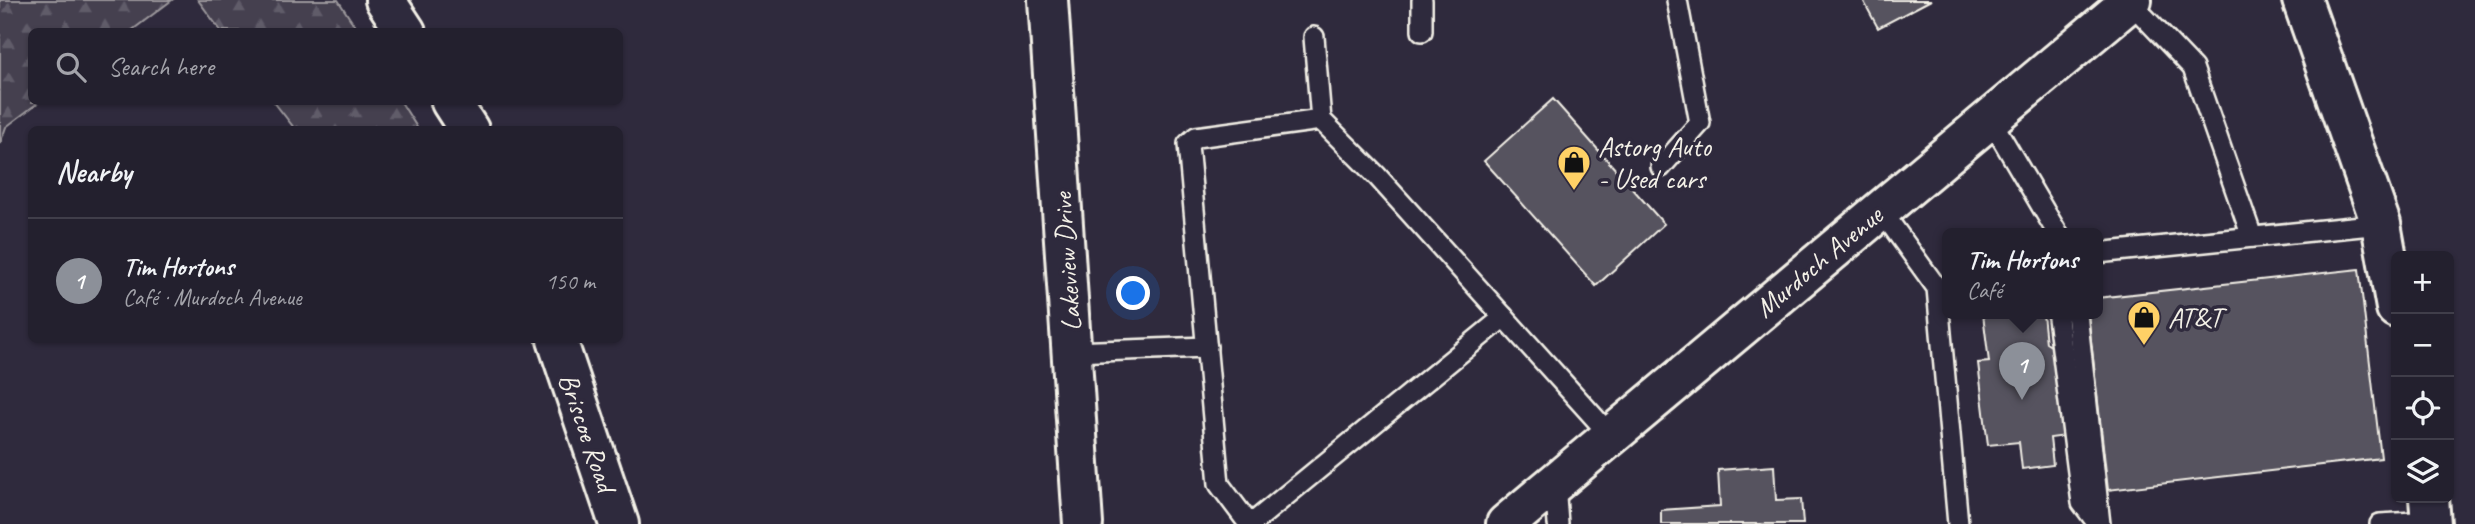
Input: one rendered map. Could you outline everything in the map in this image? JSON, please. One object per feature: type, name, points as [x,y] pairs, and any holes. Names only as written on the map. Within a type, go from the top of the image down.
[{"type":"street","points":[[385,0],[403,28]]},
{"type":"street","name":"Lakeview Drive","points":[[1048,0],[1083,524]]},
{"type":"street","points":[[2302,0],[2381,224],[2391,280]]},
{"type":"street","name":"Murdoch Avenue","points":[[1506,524],[2131,1]]},
{"type":"street","points":[[453,105],[466,126]]},
{"type":"street","name":"Briscoe Road","points":[[558,343],[620,524]]},
{"type":"lane","points":[[1422,0],[1422,31]]},
{"type":"lane","points":[[1661,167],[1700,122],[1677,0]]},
{"type":"lane","points":[[2131,1],[2193,68],[2252,237]]},
{"type":"lane","points":[[1314,37],[1321,120],[1377,176],[1611,436]]},
{"type":"lane","points":[[1321,120],[1196,137],[1188,144],[1219,484],[1246,520],[1255,521],[1504,317]]},
{"type":"lane","points":[[1991,120],[2054,228]]},
{"type":"lane","points":[[1881,209],[1942,287]]},
{"type":"lane","points":[[2103,252],[2381,224]]},
{"type":"lane","points":[[1944,319],[1958,524]]},
{"type":"lane","points":[[2058,319],[2081,503],[2099,524]]},
{"type":"lane","points":[[2078,319],[2099,524]]},
{"type":"lane","points":[[1072,352],[1207,347]]},
{"type":"lane","points":[[1555,483],[1558,524]]},
{"type":"lane","points":[[2380,524],[2430,514]]},
{"type":"green space","points":[[0,0],[172,0],[135,28],[28,28],[28,105],[35,105],[6,127],[0,144]]},
{"type":"green space","points":[[198,0],[338,0],[356,28],[219,28]]},
{"type":"green space","points":[[276,105],[403,105],[416,126],[293,126]]},
{"type":"building","points":[[1863,0],[1931,0],[1878,28]]},
{"type":"building","name":"Astorg Auto - Used cars","points":[[1553,99],[1664,224],[1596,286],[1484,161]]},
{"type":"building","points":[[2359,269],[2381,458],[2108,490],[2089,319],[2103,319],[2103,297]]},
{"type":"building","points":[[1984,319],[2044,319],[2046,343],[2057,350],[2066,436],[2050,438],[2053,465],[2022,469],[2019,442],[1988,445],[1978,363],[1989,362]]},
{"type":"building","points":[[1774,466],[1776,500],[1801,499],[1803,524],[1661,524],[1661,510],[1720,506],[1718,470]]},
{"type":"place","name":"Astorg Auto - Used cars","points":[[1574,192]]},
{"type":"place","name":"AT&T","points":[[2144,347]]},
{"type":"place","name":"Tim Hortons","points":[[2022,400]]}]
